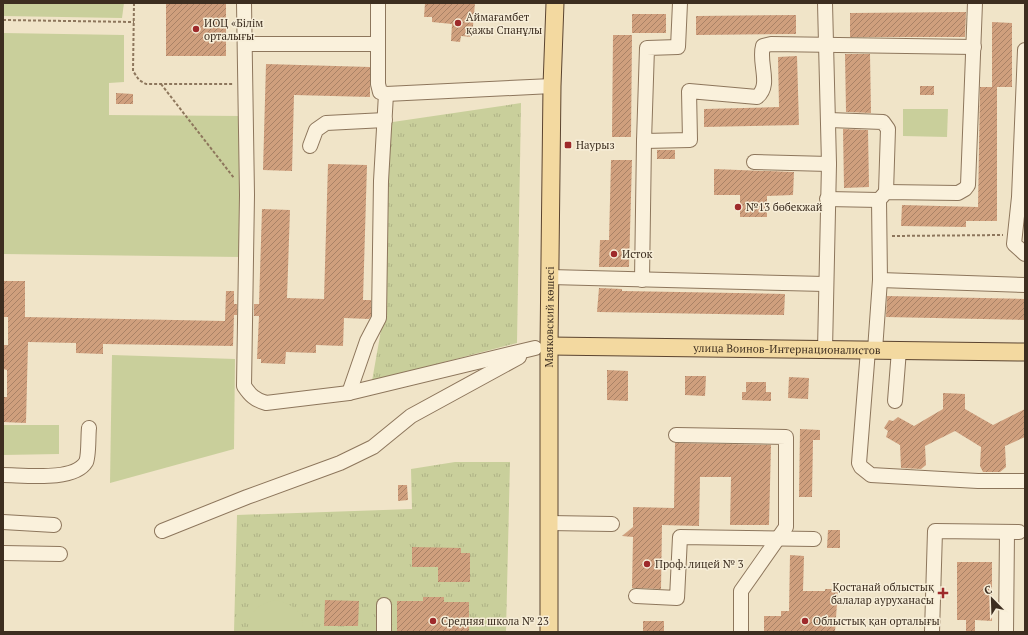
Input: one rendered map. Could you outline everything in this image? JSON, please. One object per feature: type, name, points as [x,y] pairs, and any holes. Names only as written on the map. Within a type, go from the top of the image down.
[{"type":"main road","name":"Маяковский көшесі","points":[[549,632],[549,523],[542,347],[550,277],[552,86],[555,3]]},
{"type":"main road","name":"улица Воинов-Интернационалистов","points":[[542,347],[1025,352]]},
{"type":"street","points":[[244,3],[247,195],[244,386],[251,396],[266,403],[349,393],[542,347]]},
{"type":"street","points":[[378,3],[377,44],[378,84],[380,92],[386,94],[552,86]]},
{"type":"street","points":[[642,280],[647,48],[678,47],[680,3]]},
{"type":"street","points":[[825,3],[825,44],[829,120],[825,350]]},
{"type":"street","points":[[827,198],[958,193],[965,189],[968,185],[975,3]]},
{"type":"street","points":[[245,44],[377,44]]},
{"type":"street","points":[[644,141],[690,140],[689,91],[757,97],[765,88],[761,53],[764,46],[771,44],[974,48]]},
{"type":"street","points":[[1025,50],[1022,198],[1014,235],[1014,244],[1018,250],[1025,254]]},
{"type":"street","points":[[349,393],[367,341],[379,318],[381,181],[386,94]]},
{"type":"street","points":[[310,146],[316,130],[326,123],[385,120]]},
{"type":"street","points":[[829,120],[883,122],[886,124],[888,129],[880,236],[880,280],[859,463],[865,472],[870,475],[978,481],[1025,481]]},
{"type":"street","points":[[754,162],[829,164]]},
{"type":"street","points":[[550,277],[825,284]]},
{"type":"street","points":[[880,280],[1025,285]]},
{"type":"street","points":[[162,531],[247,497],[340,463],[373,447],[411,416],[542,347]]},
{"type":"street","points":[[895,402],[899,350]]},
{"type":"street","points":[[3,475],[59,475],[77,472],[86,462],[89,428]]},
{"type":"street","points":[[676,435],[786,437],[786,527],[741,591],[740,632]]},
{"type":"street","points":[[3,522],[54,525]]},
{"type":"street","points":[[549,523],[612,524]]},
{"type":"street","points":[[932,632],[935,532],[1013,532],[1006,632]]},
{"type":"street","points":[[636,596],[678,598],[680,537],[814,538]]},
{"type":"street","points":[[3,553],[60,554]]},
{"type":"street","points":[[384,605],[384,632]]},
{"type":"path","points":[[134,3],[133,72],[138,80],[146,84],[246,85]]},
{"type":"path","points":[[3,20],[134,22]]},
{"type":"path","points":[[161,84],[247,195]]},
{"type":"path","points":[[880,236],[1014,235]]},
{"type":"green space","points":[[3,3],[124,3],[122,18],[3,16]]},
{"type":"green space","points":[[3,33],[124,35],[124,82],[109,83],[109,115],[242,116],[240,257],[3,254]]},
{"type":"green space","points":[[521,103],[517,343],[372,381],[383,319],[386,123]]},
{"type":"green space","points":[[903,109],[948,109],[947,137],[903,136]]},
{"type":"green space","points":[[112,355],[235,359],[234,449],[110,483]]},
{"type":"green space","points":[[3,425],[59,425],[59,454],[3,455]]},
{"type":"green space","points":[[455,462],[510,462],[506,632],[234,632],[237,515],[412,509],[411,469]]},
{"type":"green space","points":[[275,600],[292,606],[296,610],[302,619],[303,632],[248,632],[248,625],[255,610],[263,604]]},
{"type":"building","name":"ИОЦ «Білім орталығы","points":[[166,3],[226,3],[226,56],[166,56]]},
{"type":"building","name":"Аймағамбет қажы Спанұлы","points":[[425,3],[475,3],[472,37],[461,36],[460,42],[451,41],[452,24],[432,22],[432,17],[424,17]]},
{"type":"building","points":[[966,12],[965,37],[850,37],[850,13]]},
{"type":"building","points":[[632,14],[666,14],[666,33],[632,33]]},
{"type":"building","points":[[796,15],[796,34],[696,35],[696,16]]},
{"type":"building","points":[[992,22],[1012,23],[1012,87],[992,87]]},
{"type":"building","points":[[613,35],[632,35],[631,137],[612,137]]},
{"type":"building","points":[[845,54],[870,54],[871,113],[846,112]]},
{"type":"building","points":[[797,56],[799,125],[704,127],[704,109],[779,107],[778,57]]},
{"type":"building","points":[[266,64],[370,67],[370,97],[294,95],[292,171],[263,170]]},
{"type":"building","points":[[920,86],[934,86],[934,95],[920,95]]},
{"type":"building","points":[[980,87],[997,87],[997,221],[966,221],[966,227],[901,226],[902,205],[978,207]]},
{"type":"building","points":[[116,93],[133,94],[133,104],[116,104]]},
{"type":"building","points":[[843,129],[868,130],[869,187],[844,188]]},
{"type":"building","points":[[657,150],[675,150],[675,159],[657,159]]},
{"type":"building","points":[[611,160],[632,160],[629,267],[599,267],[600,240],[609,240]]},
{"type":"building","points":[[328,164],[367,165],[363,300],[371,300],[371,316],[369,319],[344,318],[343,346],[316,345],[316,353],[286,352],[285,364],[261,363],[261,359],[257,359],[259,316],[254,316],[254,304],[259,304],[262,209],[290,210],[287,298],[324,299]]},
{"type":"building","points":[[714,169],[794,172],[793,195],[767,196],[767,217],[740,217],[740,195],[714,195]]},
{"type":"building","points":[[3,281],[25,281],[25,317],[225,321],[226,291],[234,291],[234,304],[237,304],[237,315],[234,315],[233,346],[103,344],[103,354],[76,353],[76,343],[28,342],[26,423],[3,422],[3,397],[7,397],[7,370],[3,369],[3,345],[8,345],[8,317],[3,317]]},
{"type":"building","points":[[599,288],[622,289],[622,291],[785,294],[784,315],[597,312]]},
{"type":"building","points":[[887,296],[1025,299],[1025,320],[886,317]]},
{"type":"building","points":[[607,370],[628,371],[628,401],[607,400]]},
{"type":"building","points":[[685,376],[706,376],[705,396],[685,395]]},
{"type":"building","points":[[789,377],[809,378],[808,399],[788,398]]},
{"type":"building","points":[[746,382],[766,382],[766,392],[771,392],[771,401],[742,400],[742,392],[746,392]]},
{"type":"building","points":[[943,393],[965,394],[965,409],[993,425],[1025,409],[1025,437],[1005,446],[1006,467],[1000,472],[983,472],[980,466],[981,447],[955,431],[925,446],[926,465],[921,469],[901,468],[900,445],[886,437],[888,431],[884,428],[889,420],[893,421],[898,417],[914,426],[943,409]]},
{"type":"building","points":[[800,429],[820,430],[820,440],[813,440],[812,497],[799,497]]},
{"type":"building","points":[[675,443],[771,445],[769,525],[730,525],[731,477],[700,477],[699,526],[662,525],[661,589],[632,588],[633,537],[622,536],[633,527],[633,507],[674,508]]},
{"type":"building","points":[[398,485],[407,485],[408,500],[398,501]]},
{"type":"building","points":[[828,530],[840,530],[840,548],[827,548]]},
{"type":"building","points":[[412,547],[461,548],[461,553],[470,553],[470,582],[438,582],[438,567],[412,567]]},
{"type":"building","points":[[790,555],[804,556],[803,591],[825,591],[825,589],[838,589],[835,632],[764,632],[764,616],[781,616],[781,611],[789,611]]},
{"type":"building","points":[[957,562],[992,562],[992,621],[975,620],[975,632],[966,632],[966,620],[957,620]]},
{"type":"building","name":"Средняя школа № 23","points":[[423,597],[444,597],[444,602],[469,602],[469,632],[397,632],[397,601],[423,601]]},
{"type":"building","points":[[325,600],[359,601],[358,626],[324,626]]},
{"type":"building","points":[[643,621],[664,621],[664,632],[643,632]]},
{"type":"place","name":"Аймағамбет қажы Спанұлы","points":[[458,23]]},
{"type":"place","name":"ИОЦ «Білім орталығы","points":[[196,29]]},
{"type":"place","name":"Наурыз","points":[[568,145]]},
{"type":"place","name":"№13 бөбекжай","points":[[738,207]]},
{"type":"place","name":"Исток","points":[[614,254]]},
{"type":"place","name":"Проф. лицей № 3","points":[[647,564]]},
{"type":"place","name":"Қостанай облыстық балалар ауруханасы","points":[[943,593]]},
{"type":"place","name":"Средняя школа № 23","points":[[433,621]]},
{"type":"place","name":"Облыстық қан орталығы","points":[[805,621]]}]
